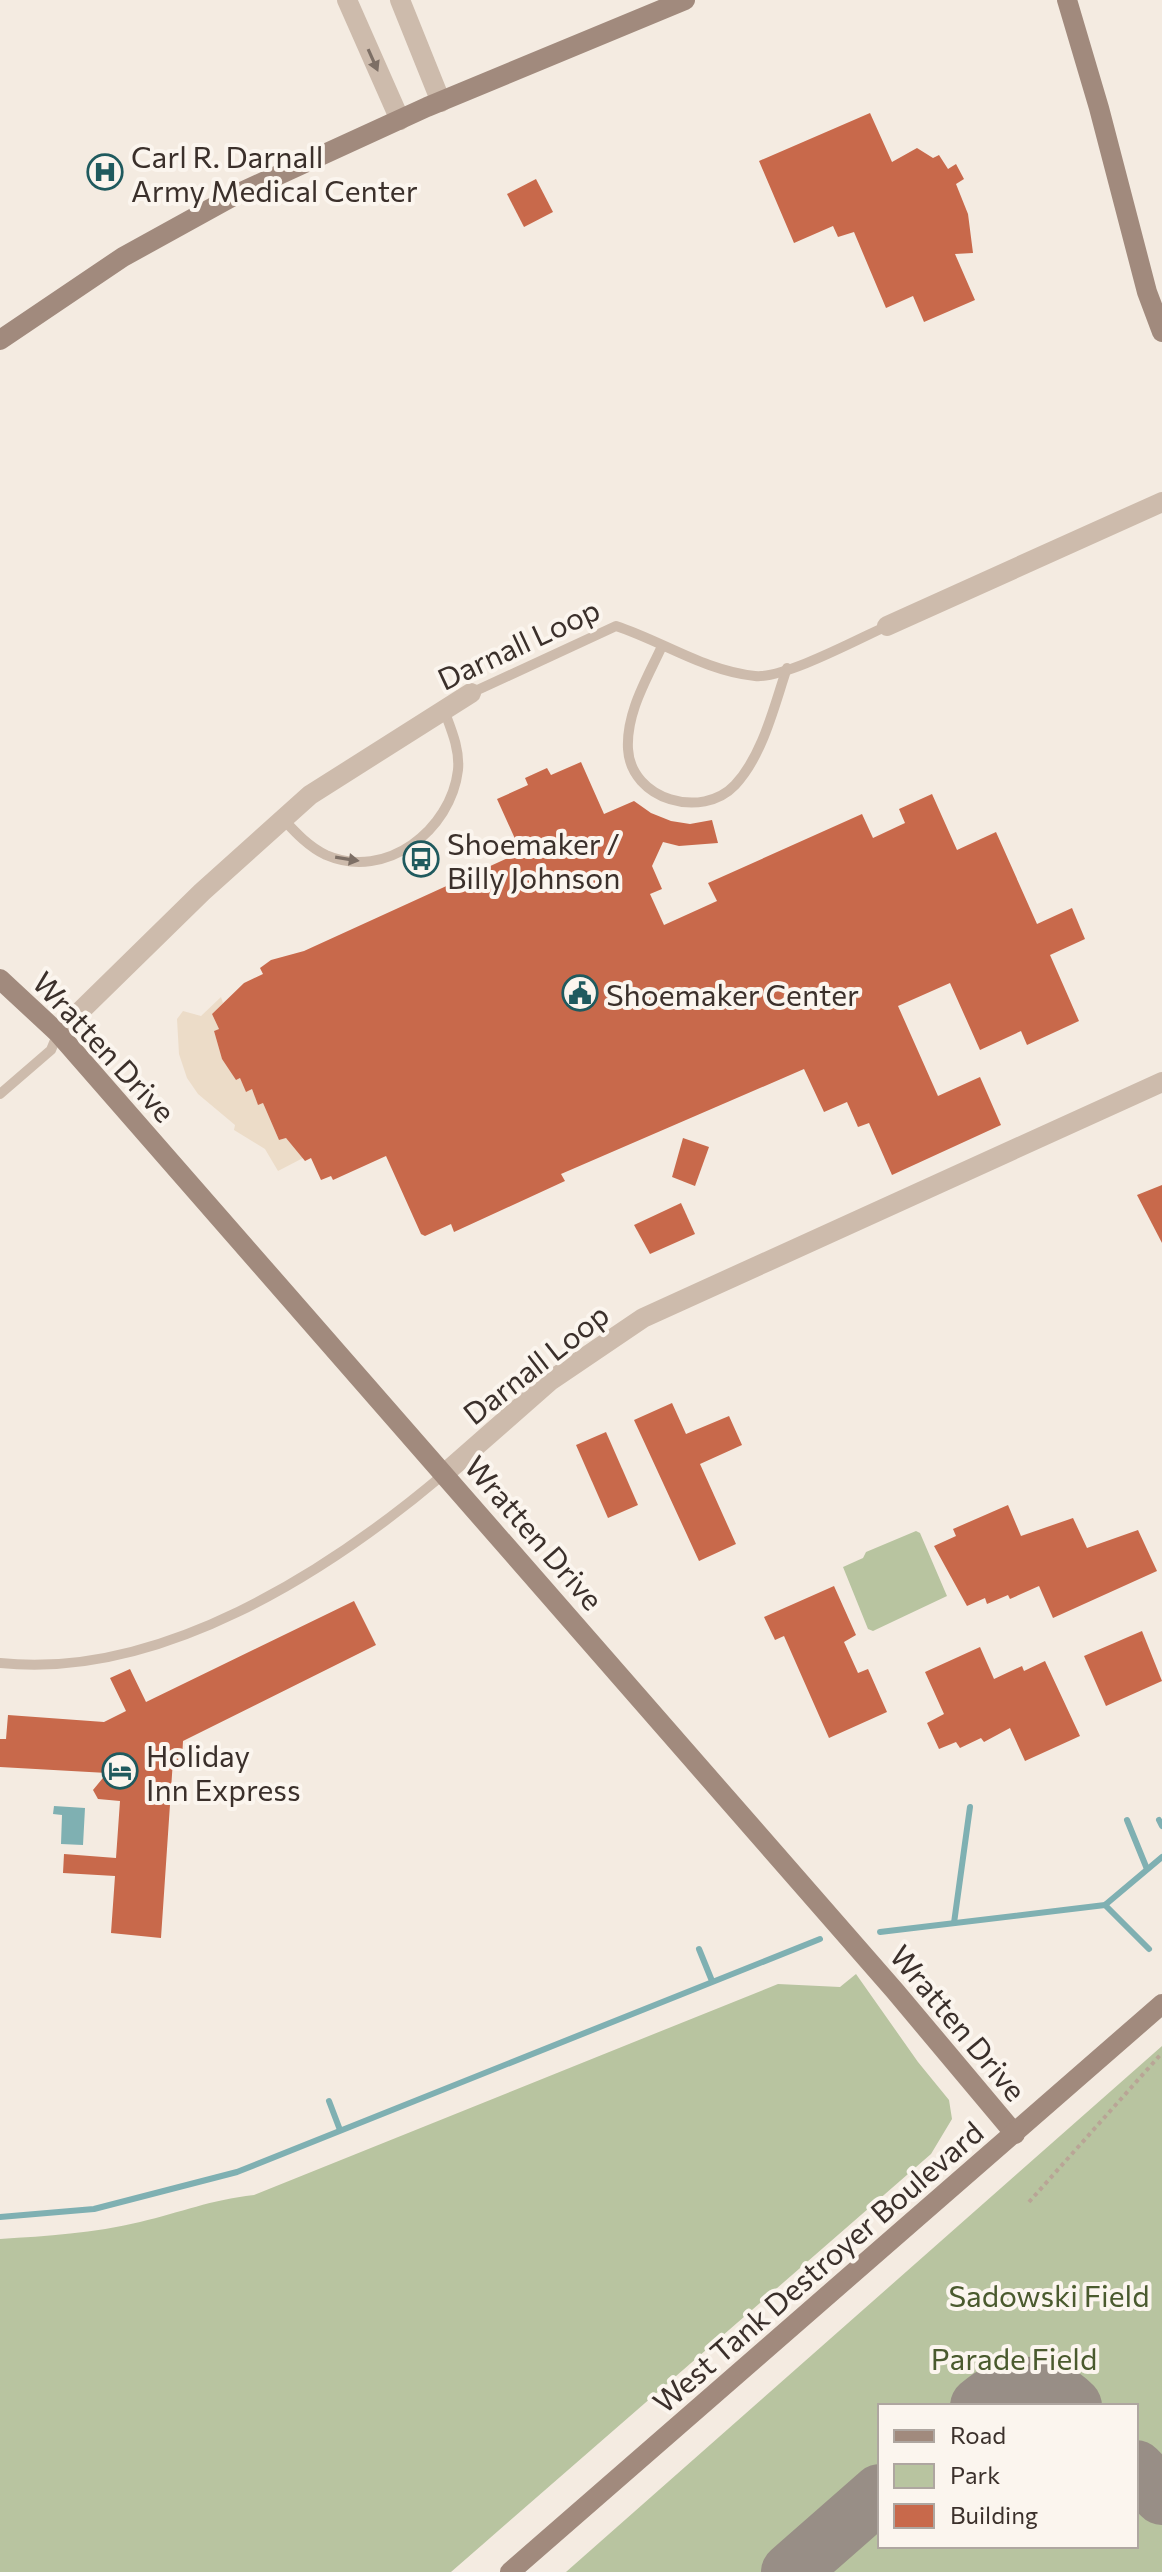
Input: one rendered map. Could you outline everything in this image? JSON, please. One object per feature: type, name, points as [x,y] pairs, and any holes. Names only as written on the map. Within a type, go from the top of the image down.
[{"type":"street","points":[[347,0],[400,120]]},
{"type":"street","points":[[400,0],[441,102]]},
{"type":"street","points":[[0,340],[111,265],[201,211],[441,102],[685,0]]},
{"type":"street","points":[[1067,0],[1155,290],[1162,332]]},
{"type":"street","name":"Darnall Loop","points":[[887,626],[1162,502]]},
{"type":"street","name":"Darnall Loop","points":[[58,1033],[202,892],[310,795],[471,693]]},
{"type":"street","name":"Wratten Drive","points":[[0,979],[58,1033],[895,1991],[1015,2134]]},
{"type":"street","name":"Darnall Loop","points":[[444,1474],[550,1381],[643,1318],[1162,1082]]},
{"type":"street","name":"West Tank Destroyer Boulevard","points":[[510,2572],[1162,2004]]},
{"type":"lane","name":"Darnall Loop","points":[[471,693],[616,626],[705,663],[758,677],[887,626]]},
{"type":"lane","points":[[662,646],[639,697],[628,731],[628,753],[637,773],[652,790],[673,802],[716,798],[734,786],[749,765],[765,731],[787,668]]},
{"type":"lane","points":[[283,819],[301,839],[327,856],[360,861],[414,847],[449,804],[458,770],[456,744],[444,710]]},
{"type":"lane","name":"Darnall Loop","points":[[0,1094],[51,1050],[58,1033]]},
{"type":"lane","name":"Darnall Loop","points":[[0,1663],[44,1664],[108,1656],[193,1629],[265,1598],[313,1572],[380,1527],[444,1474]]},
{"type":"path","points":[[1029,2202],[1162,2053]]},
{"type":"green space","points":[[916,1531],[920,1533],[947,1596],[873,1631],[868,1629],[843,1567],[863,1558],[866,1552]]},
{"type":"green space","points":[[856,1974],[949,2100],[952,2119],[931,2154],[451,2572],[0,2572],[0,2239],[105,2229],[254,2195],[778,1984],[840,1987]]},
{"type":"green space","name":"Sadowski Field","points":[[1162,2046],[1162,2572],[566,2572]]},
{"type":"shaded area","points":[[221,997],[223,1003],[212,1014],[219,1029],[214,1031],[222,1059],[236,1079],[240,1078],[246,1091],[252,1089],[258,1104],[263,1103],[279,1140],[286,1138],[303,1158],[278,1171],[265,1149],[234,1130],[235,1125],[198,1094],[187,1078],[179,1054],[177,1019],[183,1011],[201,1016]]},
{"type":"water","points":[[54,1806],[85,1808],[83,1845],[61,1844],[62,1815],[53,1814]]},
{"type":"building","points":[[870,113],[892,162],[917,148],[933,158],[939,155],[948,169],[956,164],[964,179],[956,184],[968,214],[973,253],[955,254],[975,300],[924,322],[913,296],[886,308],[854,232],[838,237],[833,226],[794,243],[759,161]]},
{"type":"building","points":[[536,179],[553,212],[524,227],[507,194]]},
{"type":"building","name":"Shoemaker Center","points":[[581,762],[604,814],[634,801],[651,813],[671,821],[690,824],[712,820],[718,843],[679,846],[663,842],[652,866],[662,889],[650,894],[664,925],[717,901],[708,883],[862,814],[873,838],[905,823],[899,809],[932,794],[957,850],[996,832],[1037,924],[1072,908],[1085,939],[1050,955],[1079,1021],[1027,1045],[1021,1031],[980,1050],[950,983],[898,1006],[938,1096],[980,1077],[1001,1125],[892,1175],[869,1123],[858,1127],[847,1102],[824,1112],[804,1069],[561,1174],[565,1181],[454,1232],[451,1224],[425,1236],[421,1234],[386,1156],[333,1180],[331,1176],[321,1180],[311,1158],[305,1161],[286,1138],[279,1140],[263,1103],[258,1105],[252,1089],[246,1092],[240,1078],[236,1080],[222,1059],[214,1031],[219,1029],[212,1014],[244,983],[263,974],[260,968],[271,960],[304,951],[521,852],[497,799],[528,785],[525,778],[547,768],[551,775]]},
{"type":"building","points":[[683,1138],[709,1147],[695,1186],[672,1177]]},
{"type":"building","points":[[1162,1185],[1162,1243],[1137,1195]]},
{"type":"building","points":[[681,1203],[695,1234],[650,1254],[634,1225]]},
{"type":"building","points":[[672,1403],[686,1434],[729,1416],[742,1445],[700,1464],[736,1544],[699,1561],[634,1420]]},
{"type":"building","points":[[606,1432],[638,1505],[608,1518],[576,1445]]},
{"type":"building","points":[[1008,1505],[1021,1536],[1073,1518],[1087,1548],[1138,1530],[1157,1571],[1053,1618],[1039,1586],[1010,1599],[1008,1595],[987,1604],[985,1598],[967,1606],[934,1546],[956,1536],[953,1529]]},
{"type":"building","points":[[834,1586],[856,1635],[844,1642],[858,1673],[868,1669],[887,1712],[829,1738],[784,1636],[775,1640],[764,1617]]},
{"type":"building","name":"Holiday Inn Express","points":[[354,1601],[376,1645],[183,1741],[182,1760],[173,1760],[161,1938],[111,1933],[115,1876],[63,1873],[64,1854],[116,1858],[120,1801],[98,1799],[93,1790],[107,1773],[0,1767],[0,1739],[6,1739],[8,1715],[104,1722],[126,1711],[110,1678],[130,1669],[146,1702]]},
{"type":"building","points":[[1142,1631],[1162,1681],[1106,1706],[1084,1656]]},
{"type":"building","points":[[980,1647],[994,1679],[1022,1666],[1024,1671],[1045,1661],[1080,1736],[1025,1761],[1010,1728],[984,1742],[981,1738],[960,1748],[956,1742],[939,1749],[927,1723],[944,1714],[925,1672]]},
{"type":"waterway","points":[[954,1923],[970,1807]]},
{"type":"waterway","points":[[1127,1820],[1147,1869]]},
{"type":"waterway","points":[[1159,1820],[1162,1826]]},
{"type":"waterway","points":[[880,1932],[1105,1905],[1162,1857]]},
{"type":"waterway","points":[[1105,1905],[1149,1949]]},
{"type":"waterway","points":[[0,2217],[94,2209],[237,2172],[820,1939]]},
{"type":"waterway","points":[[699,1949],[712,1981]]},
{"type":"waterway","points":[[329,2101],[340,2130]]},
{"type":"taxiway","points":[[982,2404],[1003,2391],[1027,2386],[1051,2391],[1071,2404]]},
{"type":"taxiway","points":[[1138,2471],[1162,2496]]},
{"type":"taxiway","points":[[790,2572],[878,2495]]},
{"type":"place","name":"Carl R. Darnall Army Medical Center","points":[[105,172]]},
{"type":"place","name":"Shoemaker / Billy Johnson","points":[[421,859]]},
{"type":"place","name":"Shoemaker Center","points":[[580,993]]},
{"type":"place","name":"Holiday Inn Express","points":[[120,1771]]},
{"type":"park label","name":"Parade Field","points":[[1014,2357]]}]
